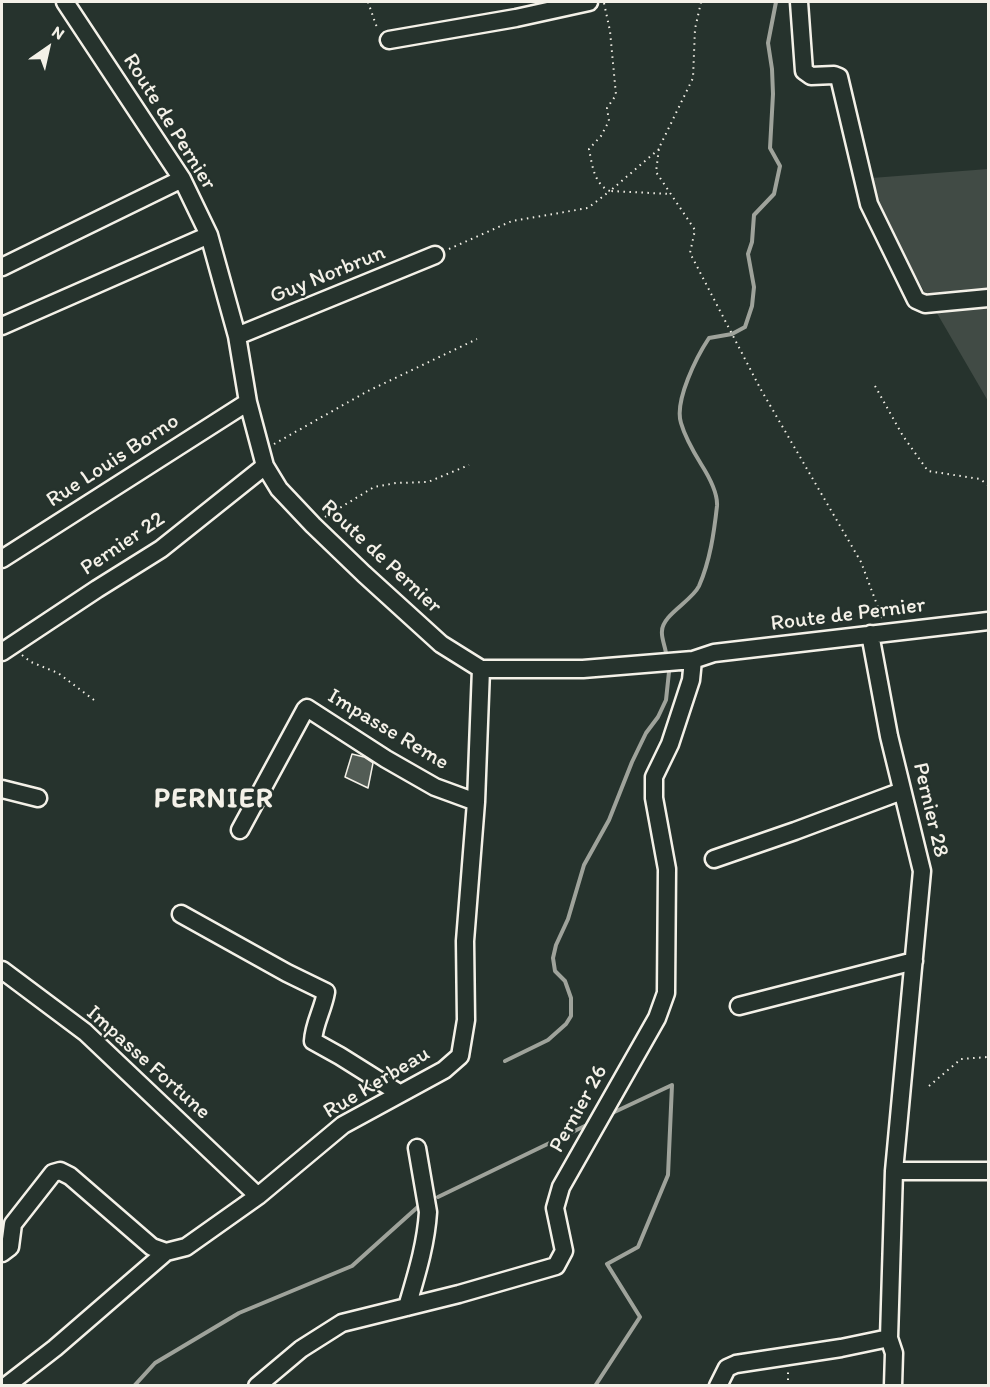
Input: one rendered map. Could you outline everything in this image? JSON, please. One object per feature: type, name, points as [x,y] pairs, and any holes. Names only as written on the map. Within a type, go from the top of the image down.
[{"type":"street","name":"Route de Pernier","points":[[65,2],[182,179],[209,235],[237,336],[248,402],[263,459],[279,489],[313,525],[441,644],[481,669],[583,669],[693,660],[714,653],[988,621]]},
{"type":"street","points":[[389,40],[516,18],[590,2]]},
{"type":"street","points":[[799,2],[804,71],[811,76],[834,75],[838,77],[869,204],[916,300],[925,304],[988,298]]},
{"type":"street","points":[[2,267],[182,179]]},
{"type":"street","points":[[2,326],[209,235]]},
{"type":"street","name":"Guy Norbrun","points":[[237,336],[435,255]]},
{"type":"street","name":"Rue Louis Borno","points":[[2,559],[248,402]]},
{"type":"street","name":"Pernier 22","points":[[2,652],[161,549],[263,459]]},
{"type":"street","name":"Pernier 28","points":[[870,634],[889,736],[922,871],[894,1171],[889,1338],[894,1353],[893,1386]]},
{"type":"street","name":"Pernier 26","points":[[258,1386],[302,1349],[342,1323],[556,1266],[564,1251],[555,1208],[561,1187],[657,1018],[666,993],[667,868],[654,798],[654,777],[670,744],[691,680],[693,660]]},
{"type":"street","name":"Rue Kerbeau","points":[[166,1252],[186,1247],[258,1196],[343,1125],[444,1070],[460,1056],[465,1020],[465,941],[476,802],[481,669]]},
{"type":"street","name":"Impasse Reme","points":[[240,830],[308,708],[386,759],[435,787],[476,802]]},
{"type":"street","points":[[2,789],[38,798]]},
{"type":"street","points":[[714,859],[903,791]]},
{"type":"street","points":[[181,914],[326,992],[323,1010],[314,1029],[313,1041],[399,1093]]},
{"type":"street","points":[[739,1006],[914,961]]},
{"type":"street","name":"Impasse Fortune","points":[[2,970],[84,1032],[258,1196]]},
{"type":"street","points":[[406,1307],[422,1255],[428,1212],[417,1148]]},
{"type":"street","points":[[2,1253],[10,1246],[13,1224],[52,1173],[60,1171],[70,1176],[152,1247],[166,1252],[55,1348],[6,1386]]},
{"type":"street","points":[[894,1171],[988,1171]]},
{"type":"street","points":[[718,1386],[726,1368],[736,1364],[841,1348],[889,1338]]},
{"type":"path","points":[[368,2],[376,25],[389,40]]},
{"type":"path","points":[[604,2],[610,31],[616,95],[607,108],[609,121],[601,136],[589,149],[598,182],[602,188],[610,191],[671,194]]},
{"type":"path","points":[[701,2],[695,29],[693,78],[659,148],[656,172],[695,230],[690,253],[760,388],[861,562],[888,632]]},
{"type":"path","points":[[435,255],[512,221],[588,208],[659,148]]},
{"type":"path","points":[[263,459],[368,391],[477,339]]},
{"type":"path","points":[[875,386],[903,436],[928,471],[980,479],[988,485]]},
{"type":"path","points":[[313,525],[374,487],[396,483],[428,482],[469,465]]},
{"type":"path","points":[[22,637],[22,654],[31,662],[58,674],[94,700]]},
{"type":"path","points":[[928,1086],[961,1059],[988,1057]]},
{"type":"shaded area","points":[[988,169],[988,401],[859,179]]},
{"type":"building","points":[[352,754],[364,757],[373,763],[368,788],[345,777]]},
{"type":"waterway","points":[[666,653],[662,636],[663,625],[699,586],[709,557],[717,506],[712,484],[681,423],[681,403],[693,367],[709,338],[732,334],[745,327],[752,306],[754,287],[748,254],[752,242],[754,215],[774,194],[780,166],[770,148],[773,94],[768,43],[776,2]]},
{"type":"waterway","points":[[505,1061],[548,1040],[566,1024],[571,1016],[571,998],[565,981],[555,971],[553,958],[556,945],[568,919],[584,865],[609,820],[646,733],[658,717],[666,700],[669,672]]},
{"type":"waterway","points":[[595,1386],[640,1317],[607,1264],[638,1247],[668,1175],[672,1085],[608,1115]]},
{"type":"waterway","points":[[438,1197],[591,1123]]},
{"type":"waterway","points":[[134,1386],[155,1363],[239,1313],[352,1266],[420,1205]]},
{"type":"district","name":"PERNIER","points":[[214,800]]}]
